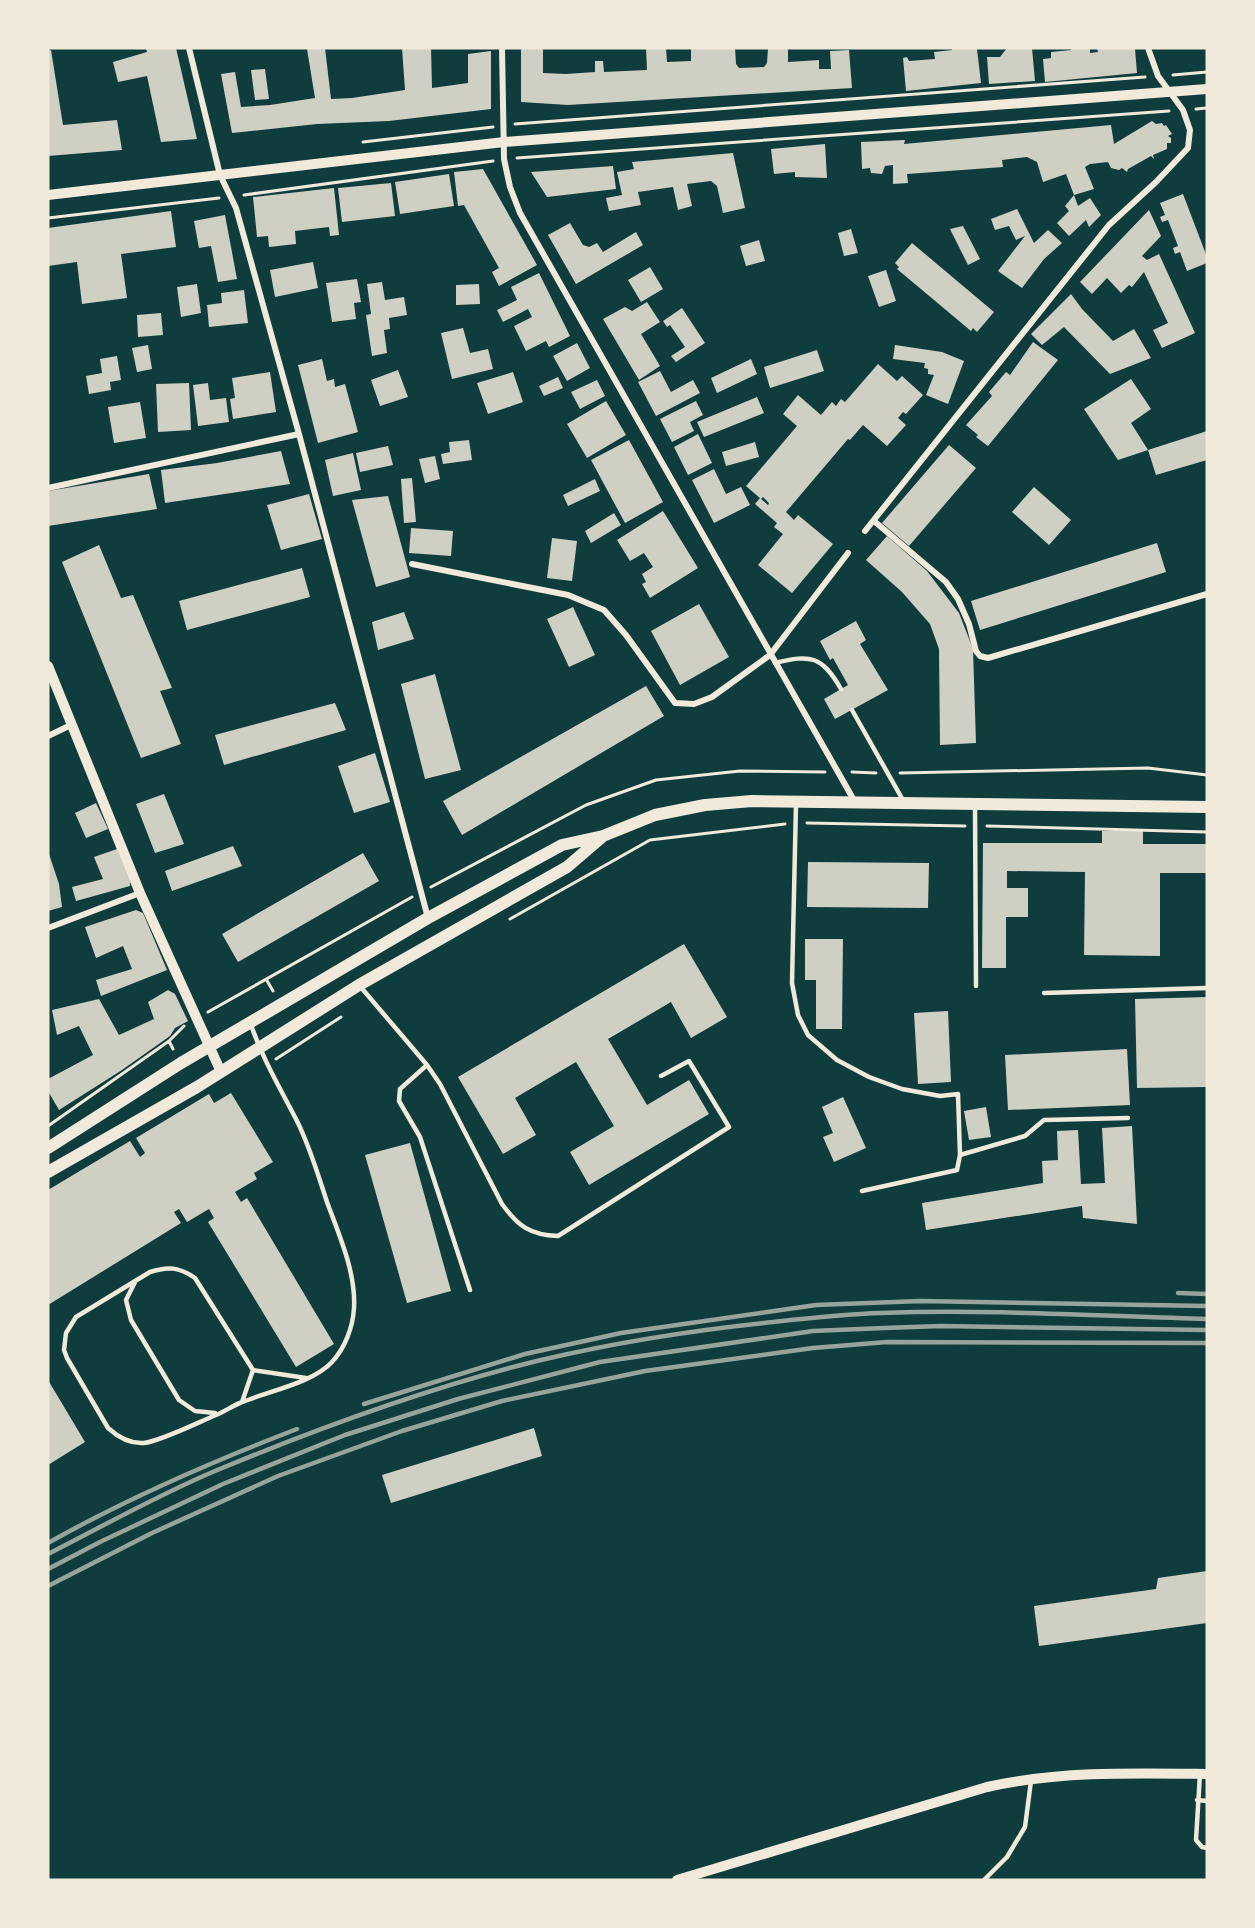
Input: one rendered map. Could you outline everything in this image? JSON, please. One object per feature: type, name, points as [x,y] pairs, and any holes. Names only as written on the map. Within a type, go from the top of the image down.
[{"type":"main road","points":[[48,1148],[181,1063],[428,918],[561,845],[603,836],[655,815],[705,805],[752,801],[905,805],[1207,807]]},
{"type":"main road","points":[[48,1172],[259,1050],[359,985],[567,867],[603,836]]},
{"type":"street","points":[[189,48],[220,175],[236,208],[299,434],[428,918]]},
{"type":"street","points":[[502,48],[504,159],[510,187],[520,213],[856,804]]},
{"type":"street","points":[[865,531],[1109,225],[1156,182],[1188,148],[1190,130],[1183,110],[1158,76],[1148,48]]},
{"type":"street","points":[[48,195],[504,142],[1207,89]]},
{"type":"street","points":[[48,488],[299,434]]},
{"type":"street","points":[[874,521],[946,582],[958,599],[969,624],[976,651],[980,656],[988,658],[1207,594]]},
{"type":"street","points":[[412,564],[568,595],[604,610],[626,634],[675,703],[694,704],[712,697],[770,655],[848,553]]},
{"type":"street","points":[[48,666],[140,892],[221,1072]]},
{"type":"street","points":[[48,736],[71,725]]},
{"type":"street","points":[[48,928],[140,892]]},
{"type":"street","points":[[677,1880],[987,1787],[1031,1779],[1089,1774],[1203,1774]]},
{"type":"lane","points":[[775,663],[799,657],[814,659],[830,671],[841,689]]},
{"type":"lane","points":[[852,710],[905,805]]},
{"type":"lane","points":[[796,803],[792,983],[798,1015],[808,1035],[837,1060],[869,1077],[902,1089],[940,1095],[958,1094],[960,1155],[957,1170],[862,1191]]},
{"type":"lane","points":[[975,805],[976,986]]},
{"type":"lane","points":[[359,985],[427,1065],[440,1084],[502,1204],[511,1217],[526,1230],[543,1236],[558,1236],[729,1127],[689,1061],[661,1076]]},
{"type":"lane","points":[[1044,993],[1207,988]]},
{"type":"lane","points":[[250,1023],[259,1050],[298,1123],[344,1251],[353,1288],[354,1307],[347,1337],[331,1363],[306,1378],[242,1402],[147,1443],[124,1439],[108,1428],[64,1350],[64,1341],[69,1326],[76,1317],[139,1278],[162,1268],[173,1267],[184,1270],[195,1278],[253,1370],[306,1378]]},
{"type":"lane","points":[[427,1065],[400,1089],[399,1101],[420,1137],[470,1290]]},
{"type":"lane","points":[[960,1155],[1025,1136],[1044,1120],[1128,1118]]},
{"type":"lane","points":[[139,1278],[133,1284],[126,1300],[131,1320],[179,1400],[195,1411],[207,1414],[220,1413]]},
{"type":"lane","points":[[242,1402],[253,1370]]},
{"type":"lane","points":[[1203,1774],[1197,1800],[1196,1839],[1202,1847],[1207,1848]]},
{"type":"lane","points":[[984,1880],[1008,1857],[1025,1827],[1031,1779]]},
{"type":"lane","points":[[1197,1800],[1207,1801]]},
{"type":"path","points":[[48,218],[231,197],[504,159],[1207,108]]},
{"type":"path","points":[[48,1126],[198,1018],[421,892],[585,806],[656,780],[740,771],[887,773],[1148,768],[1207,775]]},
{"type":"path","points":[[505,922],[651,840],[796,823],[1207,832]]},
{"type":"path","points":[[267,1066],[342,1016]]},
{"type":"path","points":[[168,1041],[181,1063]]},
{"type":"building","points":[[146,48],[176,48],[197,139],[161,142],[147,76],[118,82],[113,62],[147,52]]},
{"type":"building","points":[[325,48],[331,99],[405,90],[402,48],[431,48],[432,88],[468,83],[468,54],[491,51],[491,109],[389,121],[317,124],[232,133],[221,74],[235,72],[241,107],[315,98],[307,49]]},
{"type":"building","points":[[521,48],[543,48],[543,73],[566,74],[595,72],[595,61],[603,61],[604,72],[647,70],[646,48],[666,48],[667,62],[691,61],[691,48],[735,48],[736,64],[739,68],[764,67],[767,63],[768,48],[788,48],[788,62],[819,60],[819,69],[831,69],[830,51],[849,50],[852,88],[568,105],[521,102]]},
{"type":"building","points":[[952,48],[977,49],[981,83],[906,91],[903,58],[907,57],[909,61],[935,59],[934,52],[952,50]]},
{"type":"building","points":[[1007,48],[1032,48],[1035,81],[989,84],[987,57],[1000,57]]},
{"type":"building","points":[[1071,48],[1090,48],[1090,53],[1098,52],[1097,48],[1135,49],[1137,73],[1045,82],[1043,59],[1051,58],[1051,52],[1071,50]]},
{"type":"building","points":[[51,50],[63,125],[117,120],[122,150],[48,156],[48,51]]},
{"type":"building","points":[[265,69],[269,99],[255,100],[251,70]]},
{"type":"building","points":[[1152,121],[1166,125],[1172,134],[1168,136],[1171,138],[1171,143],[1167,143],[1167,149],[1153,155],[1154,159],[1151,156],[1128,169],[1127,172],[1122,168],[1119,170],[1111,168],[1108,162],[1090,164],[1085,167],[1094,189],[1074,195],[1066,174],[1043,182],[1037,162],[1027,157],[1002,160],[1003,167],[907,174],[908,183],[893,184],[893,165],[885,166],[882,174],[871,173],[870,168],[862,169],[861,142],[905,140],[904,144],[1111,125],[1114,144]]},
{"type":"building","points":[[825,144],[827,178],[795,177],[795,172],[774,174],[771,149]]},
{"type":"building","points":[[733,153],[745,208],[723,213],[717,186],[711,181],[687,184],[692,206],[678,210],[673,187],[638,192],[641,205],[609,211],[606,198],[622,195],[617,172],[634,169],[632,162]]},
{"type":"building","points":[[613,166],[616,189],[547,197],[531,172]]},
{"type":"building","points":[[483,169],[537,265],[499,286],[492,272],[499,268],[464,205],[458,206],[454,172]]},
{"type":"building","points":[[449,174],[454,206],[400,214],[395,182]]},
{"type":"building","points":[[391,183],[395,216],[342,222],[338,188]]},
{"type":"building","points":[[334,188],[339,235],[330,236],[329,227],[295,231],[296,244],[269,247],[268,236],[257,237],[253,197]]},
{"type":"building","points":[[1183,194],[1207,257],[1207,263],[1187,271],[1180,252],[1175,254],[1173,248],[1178,246],[1168,220],[1162,222],[1160,217],[1165,215],[1160,203]]},
{"type":"building","points":[[1074,195],[1078,206],[1090,198],[1101,215],[1089,227],[1086,220],[1069,236],[1057,223],[1069,211],[1065,206]]},
{"type":"building","points":[[1017,209],[1034,243],[1048,230],[1062,243],[1044,259],[1022,288],[998,271],[1025,236],[1016,240],[1009,226],[995,230],[991,219]]},
{"type":"building","points":[[1149,210],[1161,236],[1142,256],[1147,260],[1159,254],[1195,333],[1162,348],[1153,330],[1168,323],[1144,272],[1132,287],[1129,285],[1121,293],[1107,278],[1092,294],[1080,282]]},
{"type":"building","points":[[171,211],[176,247],[121,254],[127,298],[82,304],[77,262],[48,266],[48,228]]},
{"type":"building","points":[[225,215],[237,279],[218,282],[211,246],[199,248],[194,221]]},
{"type":"building","points":[[570,223],[583,245],[589,247],[597,243],[603,252],[636,232],[643,245],[576,284],[548,235]]},
{"type":"building","points":[[963,226],[980,259],[968,265],[950,229]]},
{"type":"building","points":[[851,229],[858,253],[844,256],[838,233]]},
{"type":"building","points":[[759,240],[765,261],[746,266],[740,246]]},
{"type":"building","points":[[912,243],[994,312],[977,332],[973,328],[971,331],[897,269],[899,267],[895,263]]},
{"type":"building","points":[[313,262],[318,288],[275,297],[270,270]]},
{"type":"building","points":[[650,267],[663,289],[641,302],[628,280]]},
{"type":"building","points":[[886,270],[896,301],[879,307],[868,276]]},
{"type":"building","points":[[539,273],[570,336],[549,347],[546,341],[526,351],[514,326],[532,317],[528,309],[503,322],[497,310],[517,300],[511,287]]},
{"type":"building","points":[[357,279],[361,302],[354,303],[356,319],[332,322],[326,283]]},
{"type":"building","points":[[382,282],[385,300],[404,297],[407,315],[389,318],[390,329],[384,330],[387,353],[372,356],[366,315],[371,314],[367,284]]},
{"type":"building","points":[[197,284],[201,313],[181,317],[177,287]]},
{"type":"building","points":[[479,284],[480,304],[456,305],[456,285]]},
{"type":"building","points":[[244,290],[248,323],[209,327],[207,305],[222,303],[221,293]]},
{"type":"building","points":[[1071,294],[1113,341],[1134,329],[1151,358],[1110,374],[1064,327],[1042,345],[1031,334]]},
{"type":"building","points":[[647,302],[660,322],[641,334],[660,366],[639,380],[603,319],[625,307],[632,311]]},
{"type":"building","points":[[682,308],[705,343],[676,362],[671,356],[685,347],[670,325],[667,327],[663,321]]},
{"type":"building","points":[[161,313],[163,335],[138,337],[137,315]]},
{"type":"building","points":[[463,328],[470,353],[488,349],[493,369],[452,379],[441,333]]},
{"type":"building","points":[[1033,342],[1058,360],[988,446],[966,425],[992,396],[989,392],[1006,372],[1010,375]]},
{"type":"building","points":[[577,343],[590,368],[567,381],[553,356]]},
{"type":"building","points":[[148,345],[152,369],[137,372],[132,348]]},
{"type":"building","points":[[895,345],[942,352],[964,361],[948,404],[926,395],[934,375],[928,374],[928,369],[924,368],[925,363],[893,359]]},
{"type":"building","points":[[817,350],[824,371],[770,388],[764,367]]},
{"type":"building","points":[[117,356],[121,380],[110,382],[111,390],[89,394],[86,376],[102,373],[100,359]]},
{"type":"building","points":[[322,359],[327,381],[334,379],[335,387],[345,384],[358,432],[318,443],[298,365]]},
{"type":"building","points":[[751,359],[757,374],[717,393],[711,378]]},
{"type":"building","points":[[878,364],[897,381],[902,376],[923,395],[906,414],[903,412],[898,418],[906,425],[887,446],[863,425],[850,440],[848,439],[786,512],[794,520],[798,515],[833,544],[792,593],[758,565],[783,534],[774,527],[777,523],[755,504],[760,498],[746,486],[797,426],[783,414],[798,395],[821,415],[832,402],[836,406],[841,399],[845,402]]},
{"type":"building","points":[[398,370],[408,397],[380,406],[371,380]]},
{"type":"building","points":[[660,371],[671,392],[693,380],[700,393],[656,416],[638,382]]},
{"type":"building","points":[[270,372],[276,412],[233,419],[230,399],[235,398],[232,378]]},
{"type":"building","points":[[513,372],[523,402],[488,414],[477,383]]},
{"type":"building","points":[[558,377],[563,388],[544,396],[539,386]]},
{"type":"building","points":[[1131,379],[1151,409],[1131,423],[1148,450],[1118,460],[1084,409]]},
{"type":"building","points":[[597,380],[605,396],[580,409],[571,392]]},
{"type":"building","points":[[189,383],[191,430],[158,432],[156,384]]},
{"type":"building","points":[[208,383],[210,400],[226,398],[229,422],[198,426],[193,385]]},
{"type":"building","points":[[757,397],[764,413],[704,437],[697,422]]},
{"type":"building","points":[[606,401],[626,435],[587,458],[567,424]]},
{"type":"building","points":[[696,401],[703,415],[690,422],[694,431],[672,442],[660,419]]},
{"type":"building","points":[[140,402],[146,438],[114,443],[108,407]]},
{"type":"building","points":[[1207,431],[1207,460],[1156,475],[1148,450]]},
{"type":"building","points":[[698,434],[712,463],[688,475],[674,447]]},
{"type":"building","points":[[469,440],[472,460],[443,464],[441,454],[450,452],[449,442]]},
{"type":"building","points":[[629,440],[663,502],[625,523],[591,460]]},
{"type":"building","points":[[755,442],[759,457],[726,466],[722,452]]},
{"type":"building","points":[[949,445],[976,468],[909,546],[882,523]]},
{"type":"building","points":[[388,446],[393,465],[360,472],[356,453]]},
{"type":"building","points":[[281,451],[290,484],[165,503],[161,470],[217,463]]},
{"type":"building","points":[[353,453],[361,490],[333,496],[325,460]]},
{"type":"building","points":[[435,456],[440,479],[425,483],[419,459]]},
{"type":"building","points":[[714,469],[726,494],[741,487],[750,505],[714,523],[692,480]]},
{"type":"building","points":[[149,474],[157,509],[48,526],[48,491]]},
{"type":"building","points":[[412,478],[416,522],[404,523],[401,479]]},
{"type":"building","points":[[595,479],[600,491],[568,506],[563,495]]},
{"type":"building","points":[[1034,487],[1071,520],[1049,545],[1012,512]]},
{"type":"building","points":[[309,494],[322,539],[281,550],[267,505]]},
{"type":"building","points":[[388,496],[410,577],[376,587],[352,500]]},
{"type":"building","points":[[663,511],[698,568],[650,598],[642,584],[646,582],[642,574],[653,567],[644,553],[630,561],[617,540]]},
{"type":"building","points":[[614,513],[621,525],[591,543],[585,531]]},
{"type":"building","points":[[411,528],[453,531],[451,556],[409,553]]},
{"type":"building","points":[[887,536],[927,571],[959,613],[973,649],[976,743],[940,745],[939,649],[930,624],[902,592],[866,560]]},
{"type":"building","points":[[552,538],[577,541],[572,581],[547,578]]},
{"type":"building","points":[[1157,543],[1166,572],[980,630],[971,601]]},
{"type":"building","points":[[99,545],[121,598],[133,595],[172,688],[160,691],[181,744],[141,758],[62,562]]},
{"type":"building","points":[[302,568],[310,597],[187,630],[179,601]]},
{"type":"building","points":[[699,604],[729,657],[680,685],[651,631]]},
{"type":"building","points":[[573,607],[595,655],[569,667],[547,619]]},
{"type":"building","points":[[404,612],[414,639],[378,650],[372,622]]},
{"type":"building","points":[[856,621],[866,640],[860,644],[888,690],[835,719],[824,699],[848,685],[833,658],[830,660],[820,641]]},
{"type":"building","points":[[435,674],[461,770],[425,779],[401,684]]},
{"type":"building","points":[[646,686],[664,716],[462,835],[443,801]]},
{"type":"building","points":[[335,703],[346,730],[224,765],[215,735]]},
{"type":"building","points":[[375,753],[390,802],[354,813],[338,766]]},
{"type":"building","points":[[164,794],[184,844],[155,853],[136,804]]},
{"type":"building","points":[[96,803],[108,829],[86,838],[75,813]]},
{"type":"building","points":[[1102,831],[1143,831],[1143,844],[1207,844],[1207,873],[1160,873],[1160,956],[1084,955],[1085,872],[1007,871],[1007,888],[1028,888],[1028,917],[1006,917],[1006,968],[982,968],[983,843],[1102,843]]},
{"type":"building","points":[[233,846],[242,866],[172,891],[165,871]]},
{"type":"building","points":[[117,849],[130,886],[76,901],[72,887],[103,879],[94,857]]},
{"type":"building","points":[[363,853],[379,881],[238,962],[222,934]]},
{"type":"building","points":[[49,854],[59,884],[62,907],[48,911]]},
{"type":"building","points":[[808,862],[929,863],[928,908],[807,907]]},
{"type":"building","points":[[136,910],[143,913],[167,970],[101,996],[96,980],[132,969],[123,946],[96,958],[85,927]]},
{"type":"building","points":[[805,939],[843,939],[842,1029],[816,1029],[816,980],[805,980]]},
{"type":"building","points":[[684,944],[727,1017],[691,1038],[671,1002],[608,1039],[647,1105],[689,1080],[709,1114],[589,1185],[570,1152],[614,1126],[576,1062],[515,1098],[536,1135],[503,1154],[458,1077]]},
{"type":"building","points":[[168,990],[175,994],[188,1021],[175,1028],[170,1036],[122,1070],[59,1110],[48,1091],[48,1079],[93,1055],[79,1026],[57,1035],[52,1010],[99,999],[119,1035],[154,1019],[148,1002]]},
{"type":"building","points":[[1207,997],[1207,1087],[1137,1088],[1135,999]]},
{"type":"building","points":[[948,1011],[951,1082],[918,1084],[914,1013]]},
{"type":"building","points":[[1127,1049],[1130,1105],[1008,1110],[1005,1055]]},
{"type":"building","points":[[231,1093],[273,1162],[254,1173],[257,1179],[235,1192],[241,1202],[247,1198],[334,1344],[296,1367],[208,1222],[214,1218],[209,1209],[187,1222],[179,1209],[174,1212],[181,1223],[48,1305],[48,1190],[130,1141],[140,1157],[145,1153],[136,1138],[209,1094],[214,1103]]},
{"type":"building","points":[[843,1097],[866,1148],[834,1162],[823,1137],[833,1133],[822,1107]]},
{"type":"building","points":[[986,1107],[991,1137],[969,1140],[964,1111]]},
{"type":"building","points":[[1132,1126],[1137,1224],[1083,1218],[1082,1206],[926,1230],[922,1203],[1043,1183],[1042,1161],[1058,1160],[1057,1131],[1078,1130],[1081,1184],[1105,1183],[1102,1128]]},
{"type":"building","points":[[410,1143],[451,1291],[407,1303],[365,1155]]},
{"type":"building","points":[[48,1380],[85,1442],[48,1465]]},
{"type":"building","points":[[534,1428],[542,1456],[391,1503],[382,1475]]},
{"type":"building","points":[[1207,1571],[1207,1623],[1039,1646],[1034,1606],[1156,1589],[1158,1578]]},
{"type":"railway","points":[[1178,1293],[1207,1294]]},
{"type":"railway","points":[[364,1404],[525,1354],[621,1333],[816,1305],[921,1301],[1207,1306]]},
{"type":"railway","points":[[48,1554],[194,1480],[335,1424],[417,1395],[499,1371],[598,1348],[715,1329],[868,1314],[1004,1312],[1207,1319]]},
{"type":"railway","points":[[48,1569],[223,1484],[345,1435],[458,1399],[600,1362],[813,1331],[941,1326],[1207,1330]]},
{"type":"railway","points":[[48,1586],[152,1533],[278,1476],[402,1431],[502,1401],[645,1371],[813,1348],[887,1342],[1207,1343]]},
{"type":"railway","points":[[48,1543],[170,1482],[297,1429]]}]
